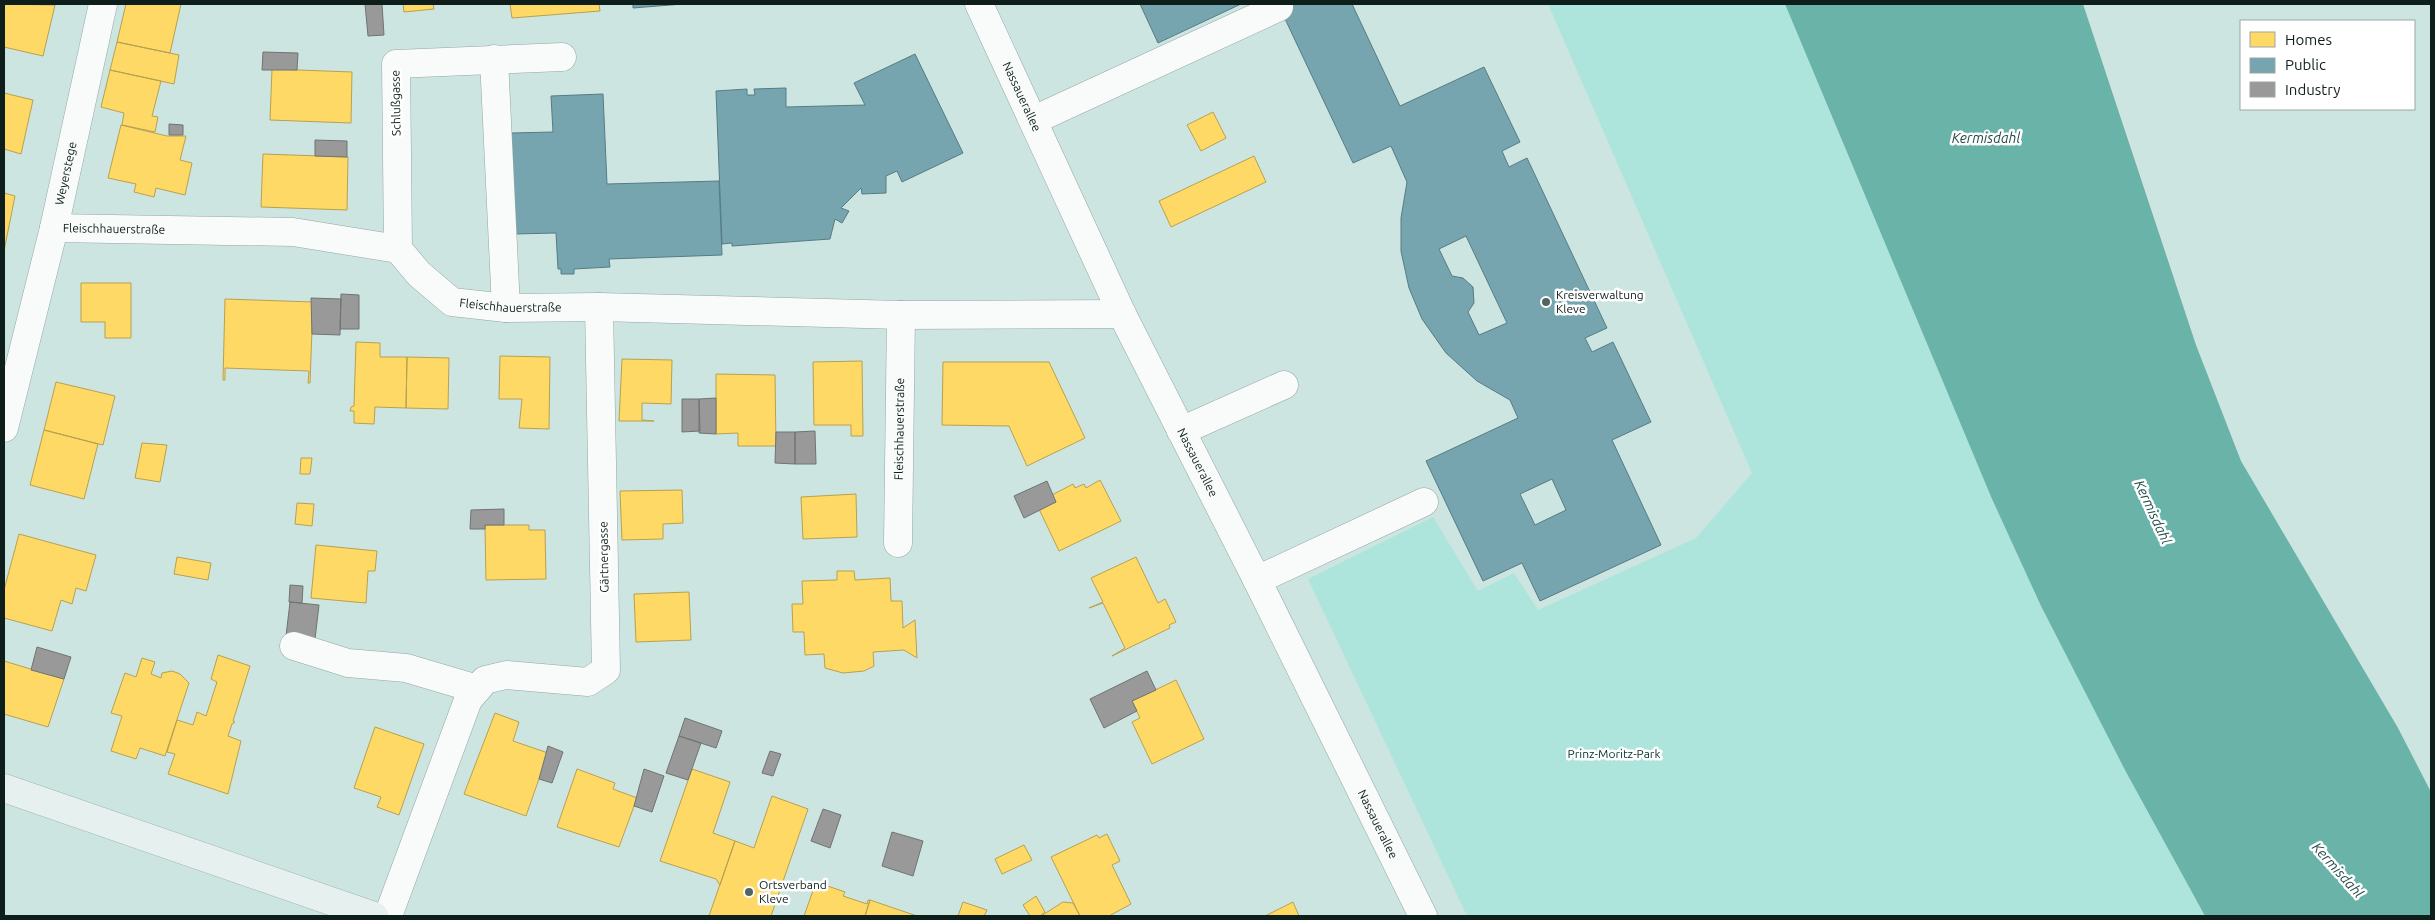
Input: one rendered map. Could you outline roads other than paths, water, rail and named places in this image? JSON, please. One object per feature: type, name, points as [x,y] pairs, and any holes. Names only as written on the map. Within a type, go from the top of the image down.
[{"type":"main road","points":[[4,788],[362,914]]},
{"type":"street","name":"Weyerstege","points":[[4,428],[54,228],[103,4]]},
{"type":"street","name":"Nassauerallee","points":[[979,4],[1122,314],[1257,580],[1423,916]]},
{"type":"street","points":[[1034,120],[1279,7]]},
{"type":"street","name":"Schlußgasse","points":[[398,249],[396,64],[562,57]]},
{"type":"street","points":[[494,59],[506,308]]},
{"type":"street","name":"Fleischhauerstraße","points":[[54,228],[293,232],[398,249],[418,274],[452,302],[506,308],[599,307],[901,315],[1122,314]]},
{"type":"street","name":"Gärtnergasse","points":[[477,689],[486,680],[506,676],[588,682],[606,670],[599,307]]},
{"type":"street","name":"Fleischhauerstraße","points":[[898,543],[901,315]]},
{"type":"street","points":[[1181,431],[1284,385]]},
{"type":"street","points":[[1257,580],[1424,502]]},
{"type":"street","points":[[294,646],[348,663],[406,668],[477,689],[468,700],[388,916]]},
{"type":"water","name":"Kermisdahl","points":[[1785,4],[2083,4],[2196,345],[2241,461],[2398,728],[2431,792],[2431,916],[2205,916],[2126,772],[2041,606],[1992,499]]},
{"type":"place","name":"Kreisverwaltung Kleve","points":[[1546,302]]},
{"type":"place","name":"Ortsverband Kleve","points":[[749,892]]},
{"type":"park label","name":"Prinz-Moritz-Park","points":[[1614,754]]}]
